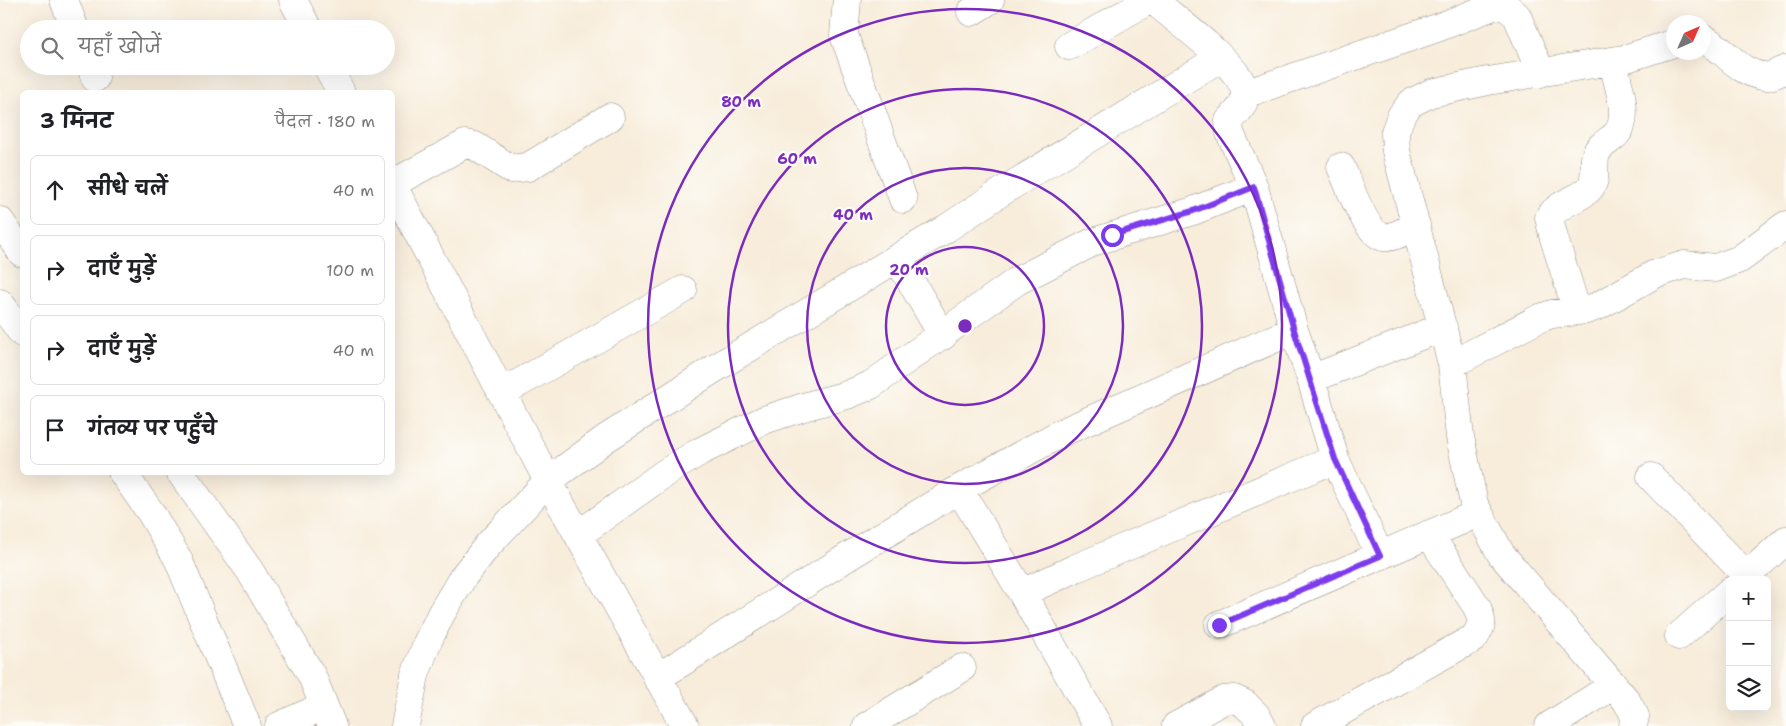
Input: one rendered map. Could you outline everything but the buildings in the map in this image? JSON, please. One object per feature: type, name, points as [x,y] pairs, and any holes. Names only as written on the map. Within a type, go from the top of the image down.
[{"type":"street","points":[[64,0],[72,20]]},
{"type":"street","points":[[293,0],[303,20]]},
{"type":"street","points":[[847,0],[844,34],[903,199]]},
{"type":"street","points":[[1070,46],[1149,0]]},
{"type":"street","points":[[1153,0],[1237,75],[1246,94],[1242,107],[1229,121],[1230,133],[1254,187],[1294,330],[1335,459],[1380,556]]},
{"type":"street","points":[[1246,94],[1429,31],[1496,4],[1507,7],[1517,16],[1541,73]]},
{"type":"street","points":[[1711,43],[1736,63],[1751,72],[1764,76],[1786,69]]},
{"type":"street","points":[[1633,726],[1635,716],[1626,700],[1501,554],[1474,504],[1460,437],[1452,364],[1396,151],[1395,132],[1400,116],[1412,103],[1430,93],[1488,81],[1612,61],[1666,45]]},
{"type":"street","points":[[405,726],[415,675],[440,614],[463,577],[488,546],[548,481],[614,433],[722,364],[1220,58]]},
{"type":"street","points":[[1577,311],[1553,235],[1550,217],[1562,204],[1584,193],[1591,186],[1594,177],[1596,153],[1604,143],[1618,134],[1623,122],[1623,104],[1612,61]]},
{"type":"street","points":[[332,75],[340,90]]},
{"type":"street","points":[[395,182],[465,144],[475,146],[510,169],[528,167],[610,117]]},
{"type":"street","points":[[1341,167],[1367,223],[1381,237],[1390,237],[1416,224]]},
{"type":"street","points":[[578,535],[666,472],[699,452],[764,420],[847,395],[871,385],[943,336],[1017,281],[1093,242],[1193,211],[1254,187]]},
{"type":"street","points":[[395,190],[503,392],[548,481],[685,726]]},
{"type":"street","points":[[0,221],[20,250]]},
{"type":"street","points":[[1452,364],[1540,318],[1598,306],[1655,274],[1684,265],[1716,268],[1740,259],[1786,225]]},
{"type":"street","points":[[897,258],[943,336]]},
{"type":"street","points":[[503,392],[683,290]]},
{"type":"street","points":[[0,303],[20,330]]},
{"type":"street","points":[[1311,379],[1443,327]]},
{"type":"street","points":[[657,678],[849,556],[959,489],[1063,432],[1294,330]]},
{"type":"street","points":[[1022,593],[1076,568],[1335,459]]},
{"type":"street","points":[[124,475],[151,513],[178,559],[247,726]]},
{"type":"street","points":[[182,475],[250,571],[312,676],[328,716],[278,726]]},
{"type":"street","points":[[1651,477],[1734,576]]},
{"type":"street","points":[[959,489],[1022,593],[1098,726]]},
{"type":"street","points":[[1219,625],[1479,513]]},
{"type":"street","points":[[1315,726],[1474,638],[1481,627],[1482,619],[1477,608],[1429,534]]},
{"type":"street","points":[[1746,576],[1786,540]]},
{"type":"street","points":[[1679,636],[1726,594]]},
{"type":"street","points":[[867,726],[962,668]]},
{"type":"street","points":[[1548,726],[1614,685]]},
{"type":"street","points":[[1176,726],[1224,700],[1234,699],[1245,704],[1256,715],[1262,726]]},
{"type":"route","points":[[1112,235],[1193,211],[1254,187],[1294,330],[1335,459],[1380,556],[1219,625]]}]
